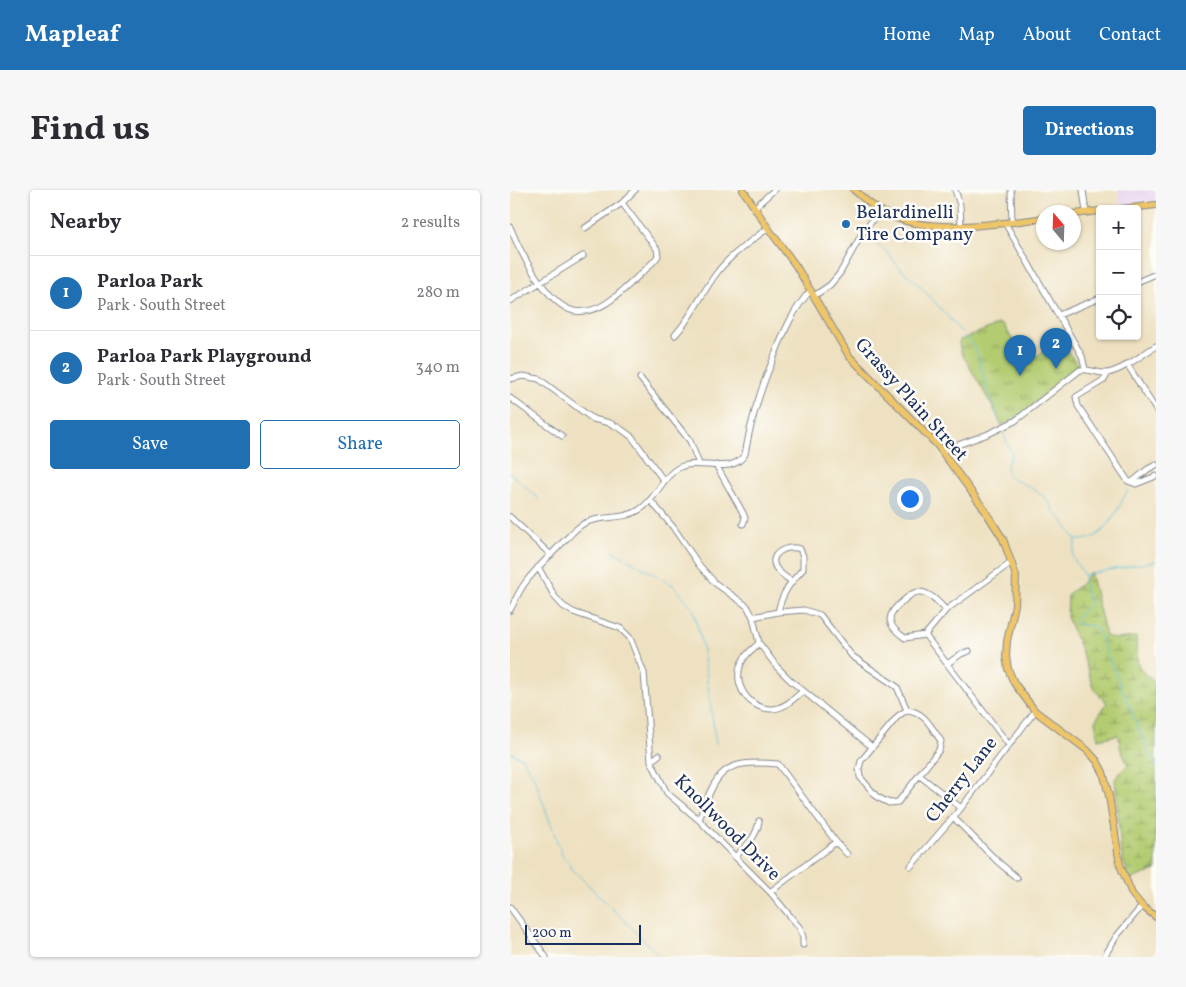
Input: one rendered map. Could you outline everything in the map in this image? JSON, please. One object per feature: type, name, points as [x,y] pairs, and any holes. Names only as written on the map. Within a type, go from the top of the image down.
[{"type":"main road","name":"Grassy Plain Street","points":[[743,190],[813,293],[832,330],[849,356],[941,451],[1003,539],[1012,562],[1016,590],[1015,605],[1007,641],[1006,656],[1008,670],[1014,684],[1035,711],[1087,750],[1097,761],[1103,772],[1109,796],[1120,865],[1132,894],[1142,906],[1156,917]]},
{"type":"main road","points":[[854,190],[880,211],[914,223],[961,226],[1036,219]]},
{"type":"main road","points":[[1141,207],[1156,205]]},
{"type":"main road","points":[[1081,213],[1096,211]]},
{"type":"street","points":[[585,228],[622,203],[634,190]]},
{"type":"street","points":[[754,208],[774,190]]},
{"type":"street","points":[[955,190],[960,205],[961,226]]},
{"type":"street","points":[[1011,190],[1009,222],[1082,356],[1085,369]]},
{"type":"street","points":[[1083,190],[1086,212]]},
{"type":"street","points":[[510,227],[526,261],[540,283],[562,305],[573,310],[584,311],[612,301],[658,256],[659,252],[622,203]]},
{"type":"street","points":[[510,610],[524,585],[538,567],[577,528],[587,522],[638,511],[651,501],[664,481],[678,468],[700,464],[732,465],[738,463],[745,454],[751,419],[763,383],[792,314],[813,293],[830,285],[840,273],[863,232],[880,211]]},
{"type":"street","points":[[675,335],[686,323],[717,272],[768,228]]},
{"type":"street","points":[[510,301],[582,256]]},
{"type":"street","points":[[1141,280],[1156,274]]},
{"type":"street","points":[[1059,315],[1096,300]]},
{"type":"street","points":[[941,451],[988,434],[1015,421],[1076,373],[1085,369],[1098,373],[1108,373],[1156,346]]},
{"type":"street","points":[[1127,364],[1156,410]]},
{"type":"street","points":[[1108,373],[1104,380],[1076,397],[1078,406],[1128,481],[1136,484],[1156,476]]},
{"type":"street","points":[[510,379],[524,376],[539,379],[593,419],[610,423],[621,429],[632,437],[664,481]]},
{"type":"street","points":[[640,378],[690,441],[700,464]]},
{"type":"street","points":[[510,398],[562,436]]},
{"type":"street","points":[[716,465],[743,513],[743,524]]},
{"type":"street","points":[[1132,482],[1156,465]]},
{"type":"street","points":[[651,501],[673,527],[699,565],[715,583],[747,606],[753,617],[759,643],[777,667],[803,691],[872,747]]},
{"type":"street","points":[[510,517],[551,555]]},
{"type":"street","points":[[778,612],[781,600],[791,581],[803,569],[803,556],[800,549],[794,546],[786,547],[778,553],[774,564],[791,581]]},
{"type":"street","points":[[946,610],[933,597],[922,592],[914,592],[892,610],[890,617],[891,625],[895,631],[905,638],[924,635],[946,610],[1012,562]]},
{"type":"street","name":"Knollwood Drive","points":[[538,567],[555,597],[563,606],[573,612],[620,628],[630,638],[644,672],[651,761],[667,793],[699,820],[770,892],[800,928],[803,936],[803,945]]},
{"type":"street","points":[[753,617],[778,612],[804,610],[820,614],[852,656],[897,687],[907,710]]},
{"type":"street","points":[[924,635],[1009,745]]},
{"type":"street","points":[[759,643],[743,660],[739,676],[740,687],[746,697],[759,707],[774,709],[785,705],[803,691]]},
{"type":"street","points":[[947,664],[969,651]]},
{"type":"street","points":[[907,710],[916,711],[924,717],[940,741],[939,750],[898,802],[889,804],[877,797],[860,777],[859,769],[861,761],[872,747],[898,716],[907,710]]},
{"type":"street","name":"Cherry Lane","points":[[911,866],[954,817],[1035,711]]},
{"type":"street","points":[[651,761],[659,754]]},
{"type":"street","points":[[699,820],[711,787],[724,771],[742,764],[760,762],[778,764],[847,854]]},
{"type":"street","points":[[920,776],[961,808]]},
{"type":"street","points":[[954,817],[1018,878]]},
{"type":"street","points":[[735,857],[753,838],[759,821]]},
{"type":"street","points":[[770,892],[836,842]]},
{"type":"street","points":[[1104,957],[1116,937],[1142,906]]},
{"type":"street","points":[[510,907],[546,957]]},
{"type":"shaded area","points":[[1118,190],[1156,190],[1156,201],[1120,204]]},
{"type":"green space","points":[[999,324],[1004,325],[1013,341],[1025,352],[1036,356],[1060,343],[1078,364],[1025,412],[1003,425],[1000,423],[961,352],[959,344],[960,340]]},
{"type":"green space","points":[[1090,572],[1106,636],[1116,639],[1136,637],[1138,664],[1143,672],[1156,683],[1156,870],[1129,880],[1121,852],[1115,779],[1128,764],[1121,750],[1118,735],[1098,739],[1095,721],[1107,703],[1094,689],[1081,650],[1067,617],[1068,594],[1082,583]]},
{"type":"waterway","points":[[865,235],[889,254],[897,265],[922,288],[972,344],[977,353],[988,392],[1001,425]]},
{"type":"waterway","points":[[1003,431],[1012,453],[1006,469],[1010,478],[1042,495],[1076,540],[1072,556],[1084,575],[1085,589],[1090,604],[1074,620],[1077,624],[1096,627],[1149,753],[1156,765]]},
{"type":"waterway","points":[[510,473],[539,499]]},
{"type":"waterway","points":[[1077,540],[1096,536],[1103,531],[1114,516],[1128,490]]},
{"type":"waterway","points":[[613,551],[673,585],[693,608],[702,644],[716,744]]},
{"type":"waterway","points":[[1084,575],[1156,561]]},
{"type":"waterway","points":[[510,752],[522,758],[534,777],[562,855],[572,869],[661,957]]},
{"type":"place","name":"Belardinelli Tire Company","points":[[846,224]]},
{"type":"place","name":"Parloa Park Playground","points":[[1056,369]]},
{"type":"place","name":"Parloa Park","points":[[1020,376]]}]
